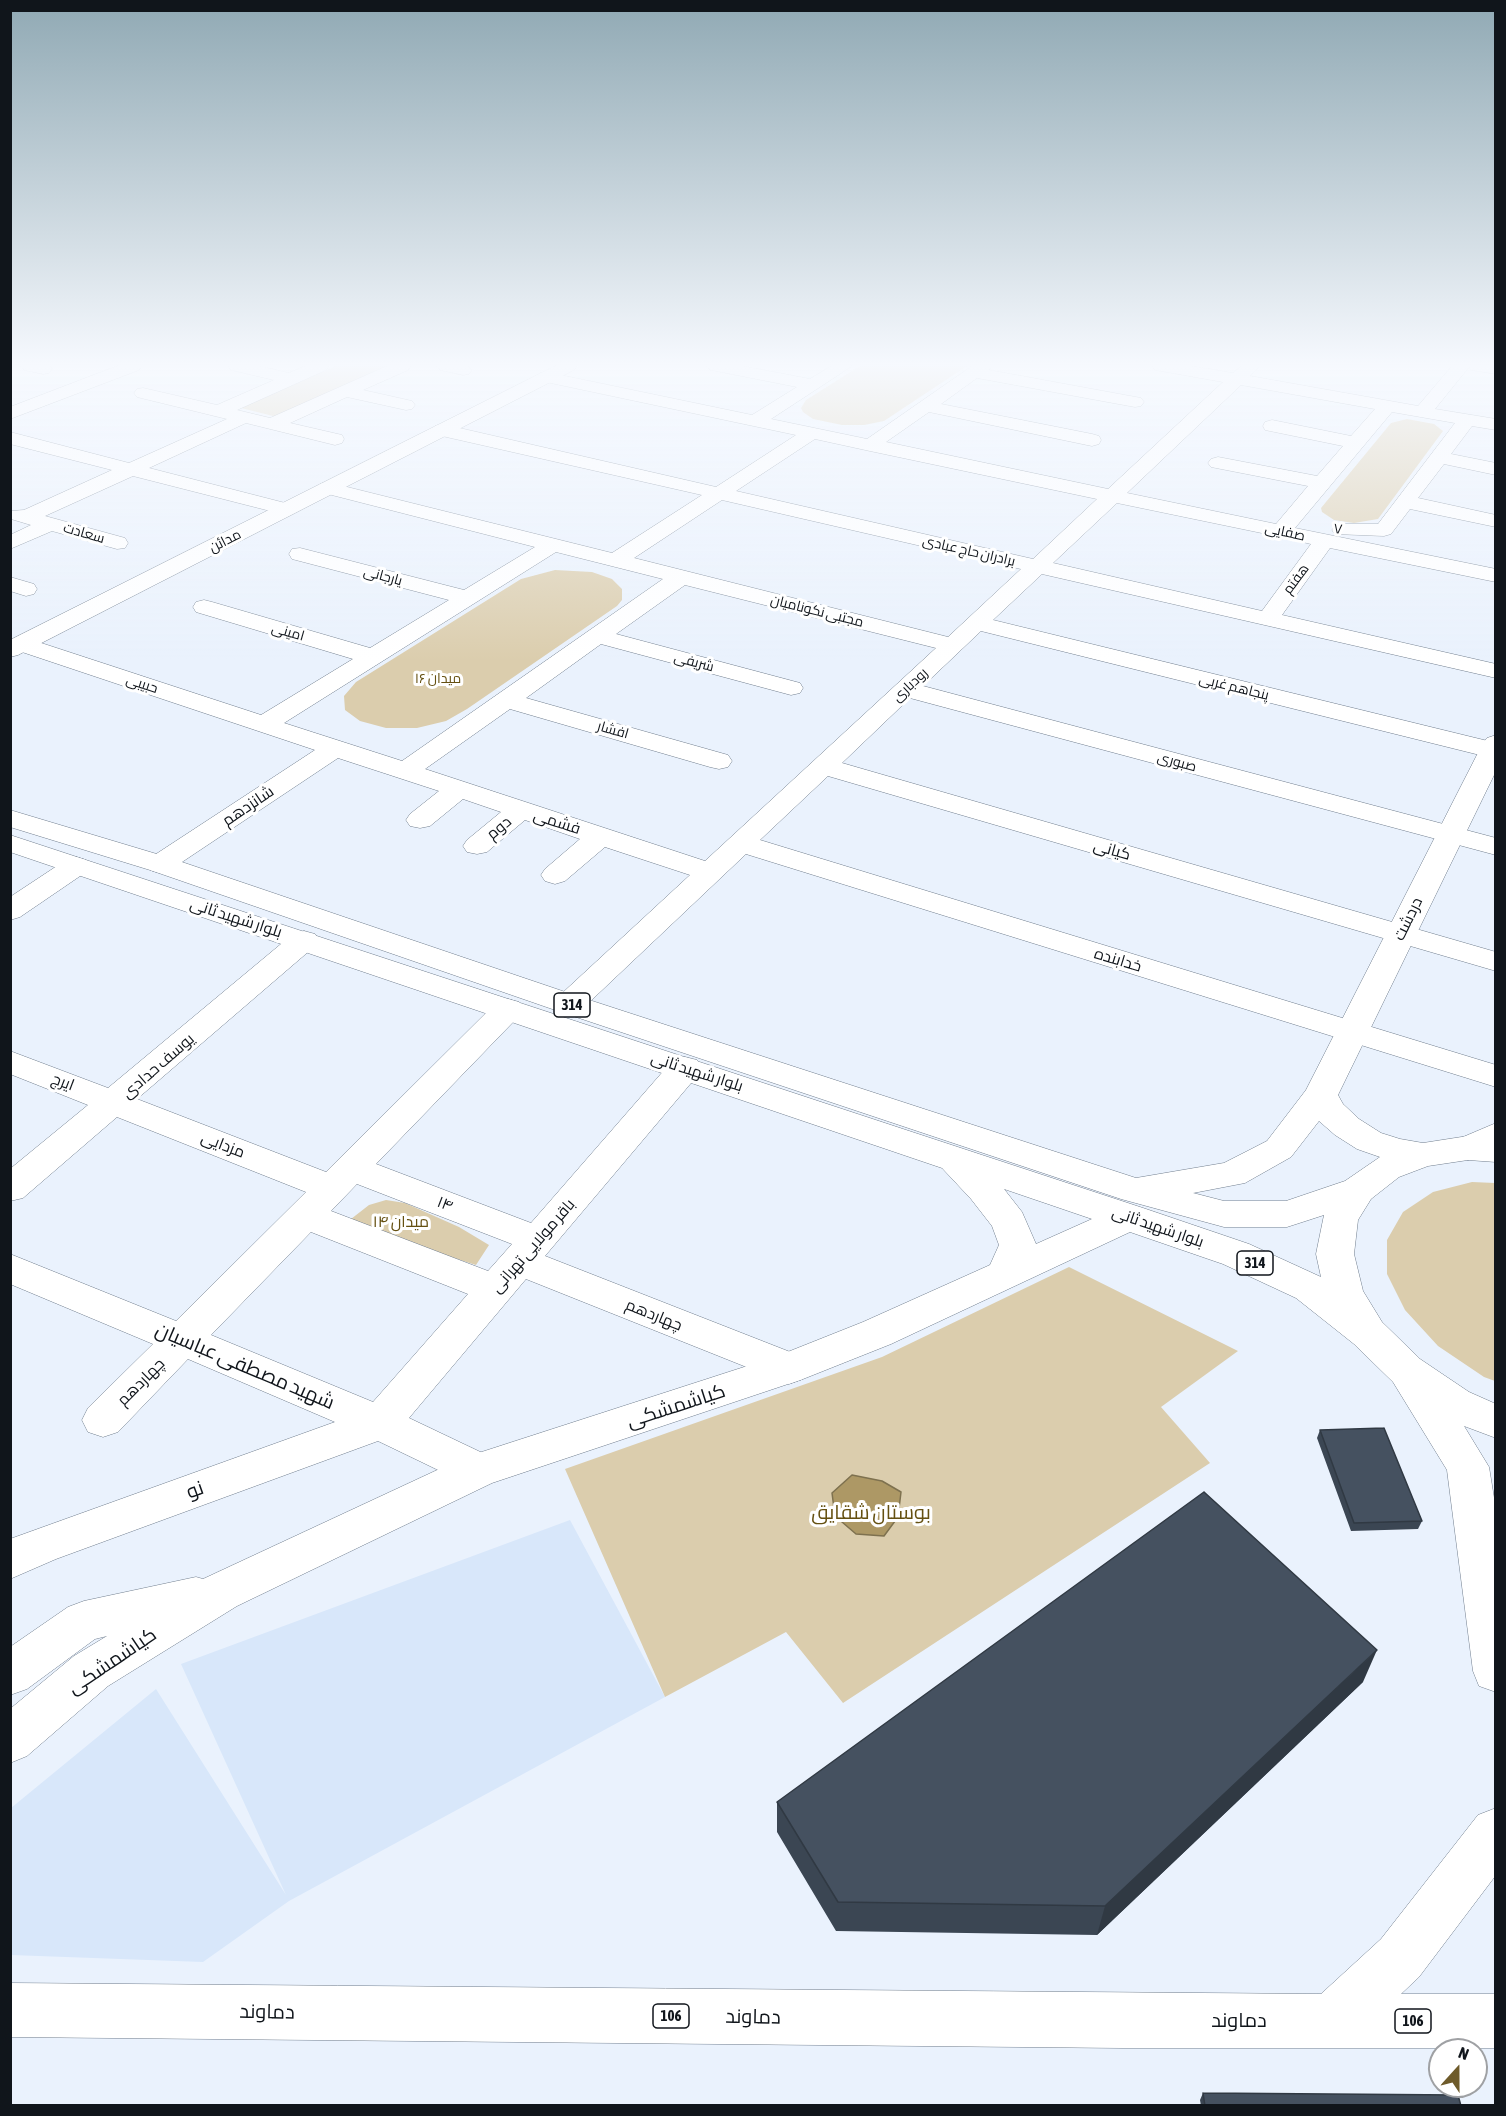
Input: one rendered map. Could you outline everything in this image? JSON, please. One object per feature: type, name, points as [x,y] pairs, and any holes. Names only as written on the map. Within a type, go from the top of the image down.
[{"type":"street","points":[[114,465],[286,510]]},
{"type":"street","points":[[18,515],[140,465]]},
{"type":"street","name":"مدائن","points":[[16,647],[374,465]]},
{"type":"street","name":"برادران حاج عبادی","points":[[592,465],[1496,671]]},
{"type":"street","points":[[615,561],[764,465]]},
{"type":"street","name":"صفایی","points":[[964,465],[1496,576]]},
{"type":"street","name":"رودباری","points":[[569,1004],[1146,465]]},
{"type":"street","points":[[1227,465],[1322,483]]},
{"type":"street","points":[[1281,531],[1338,465]]},
{"type":"street","points":[[1371,550],[1433,465]]},
{"type":"street","points":[[1476,465],[1496,469]]},
{"type":"street","points":[[327,489],[681,578]]},
{"type":"street","points":[[1406,502],[1496,521]]},
{"type":"street","name":"۷","points":[[1296,513],[1309,522],[1329,529],[1384,530]]},
{"type":"street","name":"سعادت","points":[[18,515],[117,543]]},
{"type":"street","points":[[10,543],[50,524]]},
{"type":"street","name":"هفتم","points":[[1267,619],[1325,540]]},
{"type":"street","points":[[263,724],[553,545]]},
{"type":"street","name":"یارجانی","points":[[300,554],[467,598]]},
{"type":"street","points":[[263,724],[404,772],[681,578]]},
{"type":"street","name":"مجتبی نکونامیان","points":[[681,578],[952,645]]},
{"type":"street","name":"امینی","points":[[204,607],[373,657]]},
{"type":"street","name":"پنجاهم غربی","points":[[976,623],[1494,748]]},
{"type":"street","name":"شریفی","points":[[598,636],[791,688]]},
{"type":"street","name":"حبیبی","points":[[16,647],[263,724]]},
{"type":"street","name":"صبوری","points":[[905,689],[1496,847]]},
{"type":"street","name":"افشار","points":[[507,700],[718,761]]},
{"type":"street","name":"شانزدهم","points":[[160,864],[335,748]]},
{"type":"street","name":"دردشت","points":[[1132,1203],[1232,1174],[1279,1149],[1321,1095],[1494,748]]},
{"type":"street","name":"کیانی","points":[[824,766],[1496,962]]},
{"type":"street","name":"فشمی","points":[[404,772],[709,872]]},
{"type":"street","points":[[420,820],[459,789]]},
{"type":"street","name":"دوم","points":[[477,846],[521,810]]},
{"type":"street","name":"بلوار شهید ثانی","points":[[10,818],[160,864],[261,913],[304,940],[952,1157],[1132,1203],[1224,1214],[1287,1214],[1358,1190]]},
{"type":"street","points":[[555,875],[600,836]]},
{"type":"street","name":"بلوار شهید ثانی","points":[[10,843],[76,866],[261,913],[569,1004],[1132,1203],[1310,1288],[1368,1333]]},
{"type":"street","name":"خدابنده","points":[[740,843],[1496,1076]]},
{"type":"street","points":[[10,911],[76,866]]},
{"type":"street","name":"یوسف حدادی","points":[[10,1189],[115,1103],[304,940]]},
{"type":"street","name":"چهاردهم","points":[[103,1420],[508,1009]]},
{"type":"street","name":"ایرج","points":[[10,1062],[115,1103]]},
{"type":"street","name":"باقر مولایی تهرانی","points":[[380,1422],[685,1068]]},
{"type":"street","points":[[1321,1095],[1330,1111],[1347,1127],[1387,1147],[1423,1155]]},
{"type":"street","name":"مزدایی","points":[[115,1103],[342,1178]]},
{"type":"street","points":[[1486,1145],[1423,1155],[1386,1168],[1358,1190],[1340,1219],[1335,1254],[1344,1293],[1368,1333],[1406,1371],[1455,1404],[1496,1422]]},
{"type":"street","points":[[952,1157],[984,1190],[1009,1221],[1018,1245],[1004,1275]]},
{"type":"street","name":"۱۴","points":[[342,1178],[517,1263]]},
{"type":"street","name":"کیاشمشکی","points":[[10,1740],[91,1671],[221,1592],[478,1470],[789,1368],[877,1333],[1004,1275],[1132,1203]]},
{"type":"street","name":"چهاردهم","points":[[305,1215],[517,1263],[789,1368]]},
{"type":"street","name":"شهید مصطفی عباسیان","points":[[10,1268],[380,1422],[478,1470]]},
{"type":"street","points":[[1406,1371],[1468,1467],[1496,1671]]},
{"type":"street","name":"نو","points":[[20,1546],[380,1422]]},
{"type":"street","name":"کیاشمشکی","points":[[10,1674],[84,1621],[221,1592]]},
{"type":"street","points":[[1331,2021],[1400,1958],[1496,1833]]},
{"type":"street","name":"دماوند","points":[[10,2010],[1331,2021],[1496,2020]]},
{"type":"shaded area","points":[[852,1475],[882,1481],[901,1492],[898,1517],[884,1536],[856,1534],[835,1516],[832,1493]]},
{"type":"shaded area","points":[[570,1520],[665,1697],[289,1901],[203,1962],[11,1955],[11,1808],[156,1689],[286,1895],[181,1664]]},
{"type":"green space","points":[[1357,465],[1418,465],[1378,519],[1354,523],[1334,520],[1322,512],[1321,508]]},
{"type":"green space","name":"میدان ۱۶","points":[[555,570],[592,572],[612,579],[622,589],[622,600],[617,606],[446,721],[417,728],[386,728],[360,721],[345,710],[344,696],[356,682],[521,579]]},
{"type":"green space","points":[[1472,1182],[1495,1183],[1495,1381],[1484,1377],[1438,1346],[1405,1310],[1387,1274],[1387,1240],[1403,1212],[1433,1192]]},
{"type":"green space","name":"میدان ۱۴","points":[[386,1200],[405,1203],[459,1227],[489,1245],[476,1265],[380,1235],[351,1219],[369,1205]]},
{"type":"green space","name":"بوستان شقایق","points":[[1069,1267],[1238,1351],[1161,1407],[1210,1463],[843,1703],[786,1632],[665,1697],[565,1469],[882,1357]]},
{"type":"building","points":[[1384,1428],[1422,1521],[1354,1523],[1320,1430]]},
{"type":"building","points":[[1204,1492],[1377,1650],[1105,1906],[838,1902],[777,1802]]},
{"type":"building","points":[[1203,2093],[1428,2095],[1428,2098],[1459,2098],[1461,2106],[1205,2106]]}]
